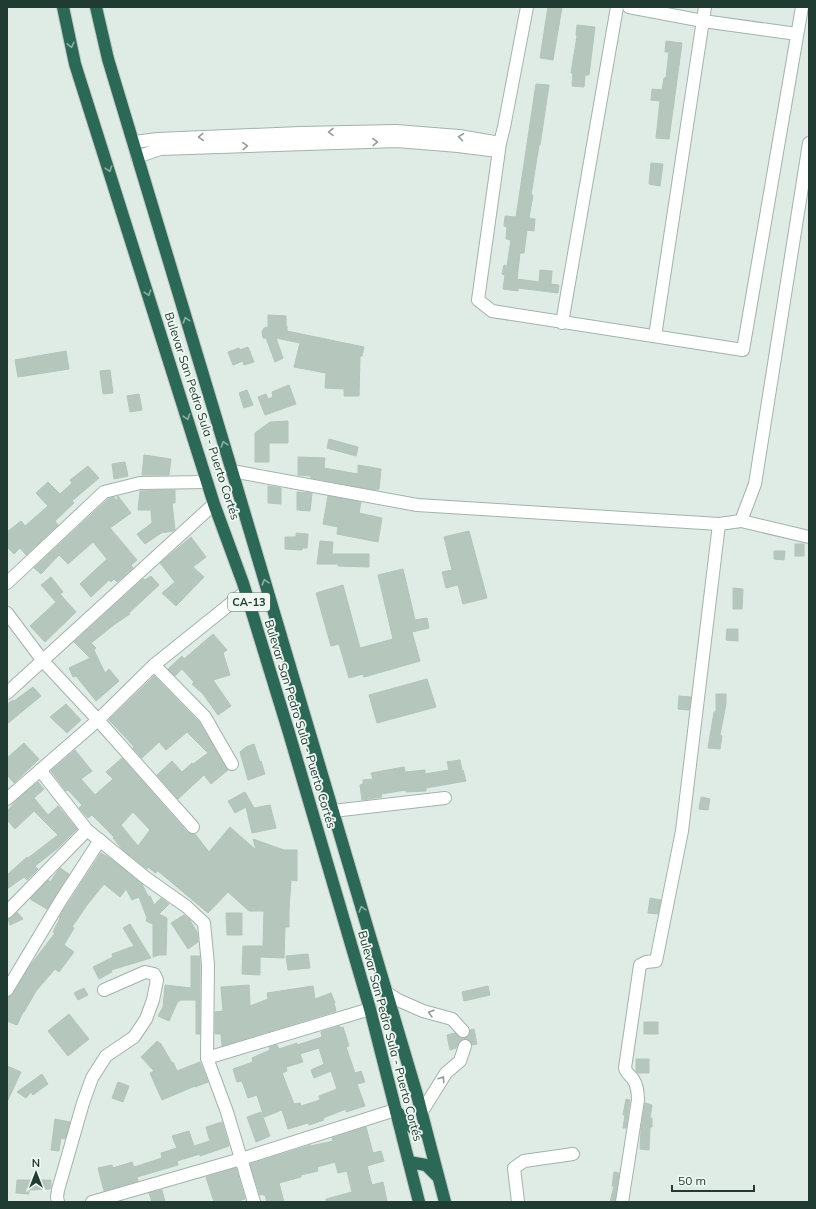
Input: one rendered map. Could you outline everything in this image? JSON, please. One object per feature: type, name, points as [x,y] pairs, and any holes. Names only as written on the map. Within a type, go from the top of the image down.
[{"type":"highway","name":"Bulevar San Pedro Sula - Puerto Cortés","points":[[63,7],[75,64],[214,504],[245,592],[290,733],[370,1009],[409,1162],[416,1201]]},
{"type":"highway","name":"Bulevar San Pedro Sula - Puerto Cortés","points":[[96,7],[108,59],[333,811],[421,1113],[445,1202]]},
{"type":"highway","points":[[395,1110],[415,1130],[426,1132]]},
{"type":"highway","points":[[409,1162],[426,1165],[438,1178]]},
{"type":"street","points":[[527,7],[499,147],[478,300],[492,311],[744,350],[802,7]]},
{"type":"street","points":[[562,323],[617,7]]},
{"type":"street","points":[[629,7],[703,21],[797,34]]},
{"type":"street","points":[[655,336],[705,7]]},
{"type":"street","points":[[134,142],[158,139],[292,133],[396,131],[459,136],[499,147]]},
{"type":"street","points":[[137,157],[160,150],[397,141],[458,146],[499,147]]},
{"type":"street","points":[[741,521],[755,484],[809,143]]},
{"type":"street","points":[[232,471],[417,505],[719,524],[741,521],[809,537]]},
{"type":"street","points":[[7,583],[104,492],[140,483],[207,482]]},
{"type":"street","points":[[7,693],[214,504]]},
{"type":"street","points":[[622,1202],[638,1100],[636,1084],[626,1072],[626,1060],[640,966],[646,962],[656,961],[682,831],[719,524]]},
{"type":"street","points":[[7,799],[98,720],[154,665],[245,592]]},
{"type":"street","points":[[7,613],[43,661],[98,720],[193,827]]},
{"type":"street","points":[[154,665],[205,717],[232,764]]},
{"type":"street","points":[[40,770],[87,830],[146,878],[187,907],[204,923],[208,965],[206,1058],[227,1112],[254,1202]]},
{"type":"street","points":[[333,811],[445,798]]},
{"type":"street","points":[[7,912],[87,830]]},
{"type":"street","points":[[7,990],[61,900],[100,840]]},
{"type":"street","points":[[58,1202],[58,1190],[83,1103],[92,1078],[106,1056],[134,1037],[146,1019],[153,1000],[157,980],[154,974],[145,972],[104,990]]},
{"type":"street","points":[[386,992],[398,1000],[423,1011],[452,1019],[464,1031]]},
{"type":"street","points":[[206,1058],[370,1009]]},
{"type":"street","points":[[421,1113],[446,1073],[460,1060],[465,1046]]},
{"type":"street","points":[[92,1202],[241,1159],[395,1110]]},
{"type":"street","points":[[518,1202],[514,1168],[524,1161],[573,1154]]},
{"type":"building","points":[[548,7],[562,7],[553,60],[540,58]]},
{"type":"building","points":[[577,25],[595,27],[589,75],[585,75],[584,87],[572,86],[573,73],[571,73],[577,36]]},
{"type":"building","points":[[666,41],[682,43],[669,139],[656,138],[660,101],[651,100],[652,89],[662,90],[664,78],[666,78],[669,52],[665,52]]},
{"type":"building","points":[[536,84],[549,85],[531,195],[533,195],[529,218],[535,219],[534,231],[527,230],[524,253],[520,253],[517,279],[539,282],[540,270],[552,271],[551,284],[559,285],[558,293],[518,288],[518,291],[503,289],[505,275],[502,274],[504,265],[507,266],[511,240],[506,239],[507,227],[504,226],[505,216],[516,217]]},
{"type":"building","points":[[651,163],[663,164],[660,186],[649,184]]},
{"type":"building","points":[[268,315],[286,316],[287,331],[364,347],[362,356],[360,356],[359,396],[344,396],[344,389],[325,388],[326,373],[294,367],[300,343],[276,338],[283,358],[275,362],[266,338],[263,338],[262,332],[264,328],[268,327]]},
{"type":"building","points":[[248,347],[254,362],[244,365],[243,361],[233,365],[228,352],[239,348],[240,350]]},
{"type":"building","points":[[66,351],[69,369],[18,377],[15,360]]},
{"type":"building","points":[[110,370],[113,393],[103,394],[100,371]]},
{"type":"building","points":[[289,385],[296,404],[265,415],[258,397],[266,394],[268,399],[273,397],[272,392]]},
{"type":"building","points":[[247,390],[253,405],[244,408],[239,393]]},
{"type":"building","points":[[139,394],[142,410],[130,412],[127,396]]},
{"type":"building","points":[[288,421],[288,443],[269,443],[269,462],[255,462],[255,433],[270,422]]},
{"type":"building","points":[[329,439],[358,447],[356,456],[327,448]]},
{"type":"building","points":[[144,455],[171,459],[169,475],[142,475]]},
{"type":"building","points":[[298,457],[325,458],[324,468],[358,474],[358,465],[381,469],[379,489],[375,490],[311,478],[311,476],[298,475]]},
{"type":"building","points":[[125,462],[128,476],[114,479],[112,464]]},
{"type":"building","points":[[88,466],[99,478],[72,501],[74,503],[55,521],[58,525],[26,555],[20,548],[14,554],[7,547],[7,532],[21,521],[25,526],[48,506],[36,493],[48,482],[60,494],[72,483],[70,480]]},
{"type":"building","points":[[268,486],[281,488],[281,504],[268,503]]},
{"type":"building","points":[[175,490],[175,503],[172,503],[175,530],[161,533],[145,544],[137,534],[152,523],[151,510],[138,510],[140,491]]},
{"type":"building","points":[[297,492],[312,493],[310,511],[297,510]]},
{"type":"building","points":[[117,496],[131,513],[110,528],[137,560],[131,565],[133,568],[117,582],[114,579],[111,582],[109,580],[91,597],[80,584],[107,559],[93,542],[68,564],[59,555],[41,574],[34,568],[108,499],[114,497],[118,502]]},
{"type":"building","points":[[328,496],[361,502],[359,513],[382,518],[378,542],[337,534],[338,527],[323,524]]},
{"type":"building","points":[[469,531],[487,598],[463,604],[458,585],[446,588],[442,572],[452,570],[444,537]]},
{"type":"building","points":[[296,533],[308,534],[307,548],[302,548],[302,550],[285,549],[285,537],[296,537]]},
{"type":"building","points":[[191,537],[206,557],[193,567],[204,577],[176,606],[162,593],[175,582],[160,563]]},
{"type":"building","points":[[320,541],[333,542],[332,554],[369,554],[369,567],[338,566],[338,564],[317,564]]},
{"type":"building","points":[[795,544],[804,544],[804,556],[795,556]]},
{"type":"building","points":[[774,551],[785,551],[784,560],[774,559]]},
{"type":"building","points":[[403,569],[415,620],[427,618],[429,628],[412,632],[420,661],[364,677],[363,674],[349,678],[339,644],[331,646],[316,593],[343,585],[360,648],[393,639],[378,575]]},
{"type":"building","points":[[151,576],[159,585],[129,613],[130,614],[91,643],[96,648],[94,650],[105,673],[109,669],[119,681],[96,701],[76,676],[73,677],[69,668],[90,658],[74,642],[143,579],[145,580]]},
{"type":"building","points":[[51,577],[63,592],[60,594],[76,612],[45,642],[30,626],[56,602],[41,585]]},
{"type":"building","points":[[733,588],[743,589],[742,609],[733,609]]},
{"type":"building","points":[[727,629],[738,629],[738,641],[726,640]]},
{"type":"building","points":[[213,634],[227,650],[223,653],[230,675],[213,680],[231,706],[218,715],[203,694],[192,684],[194,682],[182,669],[175,676],[168,669],[182,656],[184,659]]},
{"type":"building","points":[[154,676],[199,722],[228,770],[211,784],[204,775],[178,799],[157,775],[172,761],[182,772],[192,763],[193,764],[208,753],[187,732],[166,750],[159,742],[142,758],[109,720]]},
{"type":"building","points":[[427,679],[436,707],[377,723],[369,695]]},
{"type":"building","points":[[33,687],[41,696],[7,724],[7,704],[13,700],[14,701]]},
{"type":"building","points":[[716,694],[726,694],[726,704],[720,735],[722,736],[720,749],[708,748],[714,712],[716,712]]},
{"type":"building","points":[[679,696],[691,697],[689,710],[678,709]]},
{"type":"building","points":[[66,704],[81,720],[67,733],[50,717]]},
{"type":"building","points":[[24,743],[39,759],[14,783],[7,775],[7,758]]},
{"type":"building","points":[[254,744],[265,774],[248,780],[240,752],[246,747]]},
{"type":"building","points":[[75,750],[92,771],[81,779],[95,795],[113,779],[106,772],[122,758],[187,832],[195,834],[209,852],[230,827],[256,850],[253,839],[284,850],[297,850],[297,881],[291,880],[289,927],[285,927],[284,958],[260,957],[260,975],[242,974],[243,946],[263,946],[264,911],[249,911],[228,892],[208,913],[158,871],[155,873],[148,867],[147,869],[123,850],[113,838],[114,837],[92,815],[88,818],[79,808],[82,805],[68,790],[66,791],[51,771]],"holes":[[[133,812],[150,830],[138,846],[121,825]]]},
{"type":"building","points":[[460,760],[466,781],[426,788],[426,791],[406,792],[406,790],[381,794],[382,797],[362,800],[360,785],[363,784],[363,780],[373,779],[371,773],[404,767],[405,772],[425,770],[425,774],[449,770],[447,762]]},
{"type":"building","points":[[38,782],[44,789],[34,798],[48,815],[58,806],[77,829],[58,848],[35,866],[38,869],[27,880],[24,877],[7,889],[7,875],[27,857],[28,858],[58,835],[34,811],[15,829],[7,820],[7,811],[19,798]]},
{"type":"building","points":[[245,792],[254,808],[270,805],[276,828],[252,833],[246,807],[235,813],[228,801]]},
{"type":"building","points":[[701,797],[710,799],[708,810],[699,809]]},
{"type":"building","points":[[101,853],[111,859],[142,884],[154,905],[161,898],[169,904],[159,914],[167,918],[166,955],[153,957],[153,924],[146,921],[147,918],[139,897],[132,900],[126,889],[120,897],[104,884],[72,927],[74,928],[64,945],[74,952],[59,972],[55,969],[36,991],[17,1025],[7,1021],[8,997],[13,994],[29,967],[55,933],[53,932],[60,918],[59,917]]},
{"type":"building","points":[[60,868],[69,874],[47,909],[30,899],[48,880],[50,882]]},
{"type":"building","points":[[650,898],[661,900],[658,914],[648,913]]},
{"type":"building","points":[[17,912],[23,919],[10,925],[8,919]]},
{"type":"building","points":[[226,913],[242,913],[242,935],[227,935]]},
{"type":"building","points":[[184,915],[190,920],[197,932],[198,942],[188,949],[171,923]]},
{"type":"building","points":[[130,924],[151,958],[111,970],[112,972],[99,979],[93,967],[113,957],[112,954],[134,946],[123,928]]},
{"type":"building","points":[[308,954],[310,968],[288,970],[286,956]]},
{"type":"building","points":[[191,956],[200,956],[200,1034],[196,1034],[196,1000],[178,1001],[169,1021],[158,1016],[163,1007],[165,985],[191,988]]},
{"type":"building","points":[[249,985],[250,1006],[268,999],[267,993],[313,986],[315,999],[331,993],[336,1011],[222,1046],[221,1034],[215,1034],[215,1012],[223,1011],[221,987]]},
{"type":"building","points":[[488,986],[490,995],[464,1001],[462,992]]},
{"type":"building","points":[[84,988],[88,995],[78,1000],[74,993]]},
{"type":"building","points":[[69,1014],[89,1039],[68,1056],[48,1031]]},
{"type":"building","points":[[644,1022],[658,1022],[658,1034],[644,1034]]},
{"type":"building","points":[[340,1026],[340,1028],[343,1027],[349,1046],[346,1047],[355,1073],[361,1071],[365,1082],[357,1084],[365,1106],[346,1112],[346,1109],[323,1118],[324,1120],[309,1125],[308,1123],[288,1129],[282,1110],[264,1117],[257,1095],[248,1098],[242,1081],[237,1082],[233,1069],[253,1062],[252,1058],[270,1050],[269,1047],[277,1045],[279,1049],[297,1043],[297,1045],[322,1037],[321,1032]],"holes":[[[319,1048],[324,1064],[311,1070],[314,1078],[331,1071],[337,1089],[319,1096],[320,1100],[301,1106],[300,1103],[294,1104],[282,1073],[287,1071],[286,1067],[303,1062],[300,1054]]]},
{"type":"building","points":[[474,1029],[477,1044],[472,1045],[467,1039],[463,1039],[456,1048],[450,1050],[447,1035],[455,1033],[460,1038],[464,1038],[468,1036],[470,1030]]},
{"type":"building","points":[[157,1041],[161,1044],[172,1063],[173,1062],[177,1071],[200,1062],[208,1082],[162,1100],[150,1073],[154,1071],[141,1057]]},
{"type":"building","points":[[636,1059],[649,1059],[649,1073],[638,1073],[636,1071]]},
{"type":"building","points":[[7,1066],[21,1072],[7,1102]]},
{"type":"building","points":[[42,1074],[48,1084],[33,1095],[31,1092],[26,1098],[17,1092]]},
{"type":"building","points":[[118,1082],[129,1086],[123,1102],[112,1098]]},
{"type":"building","points":[[626,1099],[630,1100],[626,1128],[623,1128],[625,1115],[623,1115]]},
{"type":"building","points":[[645,1103],[652,1105],[650,1118],[652,1118],[652,1127],[650,1127],[649,1150],[640,1149]]},
{"type":"building","points":[[261,1112],[270,1136],[256,1142],[247,1117]]},
{"type":"building","points":[[55,1119],[70,1122],[65,1139],[61,1138],[59,1151],[51,1150]]},
{"type":"building","points":[[222,1122],[229,1146],[200,1156],[200,1154],[177,1161],[178,1165],[137,1177],[138,1181],[104,1191],[98,1168],[112,1165],[113,1168],[132,1162],[134,1167],[162,1158],[161,1153],[177,1148],[172,1136],[189,1131],[194,1146],[210,1141],[206,1127]]},
{"type":"building","points":[[366,1127],[373,1153],[381,1151],[384,1161],[367,1166],[372,1185],[383,1182],[387,1201],[326,1202],[326,1199],[352,1192],[347,1171],[338,1173],[335,1162],[317,1167],[318,1171],[279,1183],[284,1202],[267,1202],[265,1195],[260,1195],[250,1164],[311,1145],[333,1141],[332,1138]]},
{"type":"building","points":[[236,1168],[245,1199],[235,1202],[214,1202],[206,1177]]},
{"type":"building","points":[[614,1172],[619,1173],[615,1202],[610,1202],[614,1186],[612,1186]]},
{"type":"building","points":[[17,1180],[51,1180],[51,1186],[50,1189],[29,1190],[29,1194],[16,1193]]},
{"type":"building","points":[[162,1190],[165,1202],[152,1202],[149,1193]]}]
